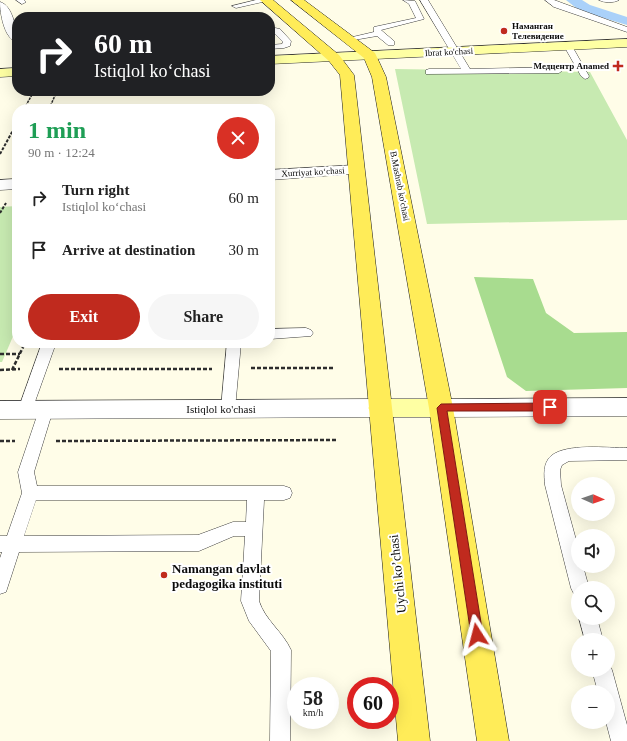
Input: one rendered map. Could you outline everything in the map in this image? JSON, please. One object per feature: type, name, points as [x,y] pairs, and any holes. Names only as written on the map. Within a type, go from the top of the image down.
[{"type":"main road","points":[[267,0],[334,58],[347,75],[380,408]]},
{"type":"main road","name":"B.Mashrab ko'chasi","points":[[297,0],[370,56],[379,76],[441,408]]},
{"type":"main road","name":"Ibrat ko'chasi","points":[[275,60],[627,43]]},
{"type":"main road","points":[[0,73],[12,72]]},
{"type":"main road","name":"Istiqlol ko'chasi","points":[[380,408],[441,408]]},
{"type":"main road","name":"Uychi ko’chasi","points":[[380,408],[414,741]]},
{"type":"main road","points":[[441,408],[493,741]]},
{"type":"street","points":[[0,4],[12,28]]},
{"type":"street","name":"Xurriyat ko‘chasi","points":[[275,175],[356,170]]},
{"type":"street","points":[[0,185],[12,184]]},
{"type":"street","points":[[441,408],[627,407]]},
{"type":"street","name":"Istiqlol ko'chasi","points":[[0,410],[380,408]]},
{"type":"lane","points":[[236,6],[267,0]]},
{"type":"lane","points":[[378,33],[377,29],[420,19],[412,3],[407,0]]},
{"type":"lane","points":[[424,0],[467,72]]},
{"type":"lane","points":[[553,1],[566,0]]},
{"type":"lane","points":[[603,0],[615,0]]},
{"type":"lane","points":[[553,1],[627,30]]},
{"type":"lane","points":[[275,30],[287,41],[287,44],[284,46],[275,47]]},
{"type":"lane","points":[[348,39],[378,33],[391,43]]},
{"type":"lane","points":[[568,46],[585,76]]},
{"type":"lane","points":[[429,72],[559,70]]},
{"type":"lane","points":[[275,334],[306,333]]},
{"type":"lane","points":[[0,586],[7,544],[30,493],[26,472],[36,441],[36,410],[40,369],[47,348]]},
{"type":"lane","points":[[228,409],[234,348]]},
{"type":"lane","points":[[578,581],[553,485],[552,470],[556,460],[566,456],[627,454]]},
{"type":"lane","points":[[30,493],[284,493]]},
{"type":"lane","points":[[256,493],[250,589],[252,613],[277,640],[281,650],[280,741]]},
{"type":"lane","points":[[7,544],[199,543],[233,530],[253,529]]},
{"type":"lane","points":[[615,719],[621,741]]},
{"type":"path","points":[[0,154],[12,132]]},
{"type":"path","points":[[0,213],[7,200]]},
{"type":"path","points":[[12,370],[22,348]]},
{"type":"path","points":[[0,354],[20,354]]},
{"type":"path","points":[[0,370],[335,368]]},
{"type":"path","points":[[0,441],[337,440]]},
{"type":"green space","points":[[395,69],[590,72],[627,140],[627,220],[427,224]]},
{"type":"green space","points":[[12,206],[12,339],[2,362],[0,362],[0,207]]},
{"type":"green space","points":[[474,277],[533,279],[546,313],[574,333],[627,332],[627,388],[526,391],[507,377]]},
{"type":"waterway","points":[[573,0],[585,8],[627,21]]},
{"type":"place","name":"Наманган Телевидение","points":[[504,31]]},
{"type":"place","name":"Медцентр Anamed","points":[[618,66]]},
{"type":"place","name":"Namangan davlat pedagogika instituti","points":[[164,575]]},
{"type":"route","points":[[477,635],[441,408],[550,407]]}]
